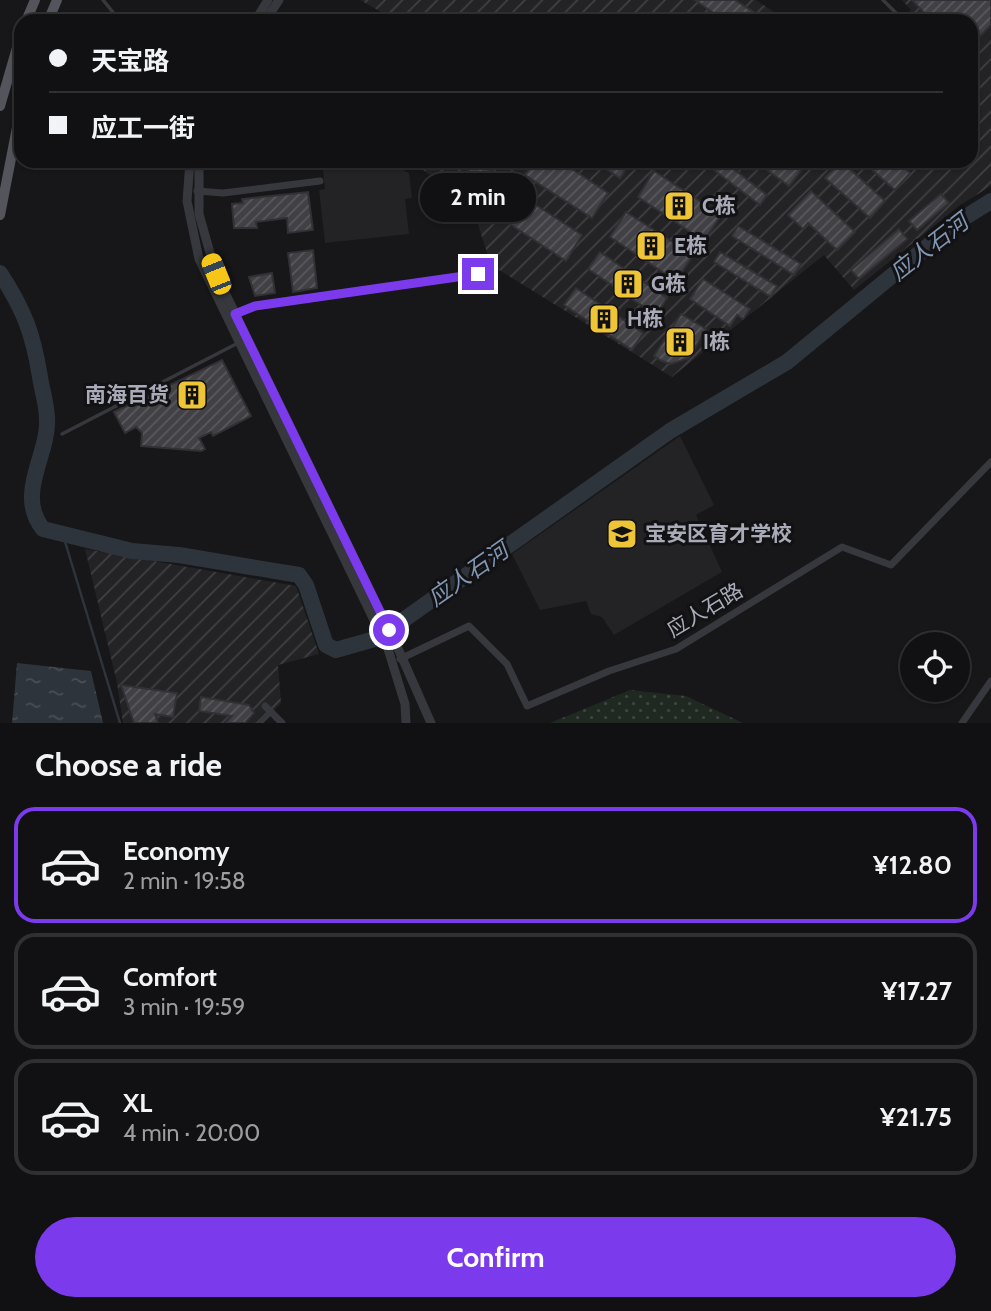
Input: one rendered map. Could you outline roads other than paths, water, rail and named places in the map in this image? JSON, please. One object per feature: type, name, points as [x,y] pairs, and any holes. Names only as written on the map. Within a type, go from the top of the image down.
[{"type":"main road","points":[[0,106],[14,58]]},
{"type":"main road","points":[[0,215],[14,143]]},
{"type":"street","points":[[189,168],[187,201],[191,230],[212,292],[379,619]]},
{"type":"street","points":[[199,168],[202,236],[235,314],[397,660],[431,723]]},
{"type":"street","points":[[198,191],[223,192],[320,181]]},
{"type":"street","points":[[235,314],[255,306],[478,274]]},
{"type":"street","name":"应人石路","points":[[397,660],[468,626],[507,664],[527,706],[610,671],[676,649],[842,547],[891,565],[991,462]]},
{"type":"street","points":[[397,660],[406,723]]},
{"type":"street","points":[[962,723],[991,681]]},
{"type":"street","points":[[265,706],[282,723]]},
{"type":"lane","points":[[103,0],[114,14]]},
{"type":"lane","points":[[883,0],[897,14]]},
{"type":"lane","points":[[62,434],[238,342]]},
{"type":"lane","points":[[261,723],[272,712]]},
{"type":"water","points":[[17,663],[91,671],[103,723],[12,723]]},
{"type":"waterway","name":"应人石河","points":[[0,273],[26,322],[45,403],[46,433],[32,488],[35,516],[43,529],[132,551],[179,555],[299,575],[306,585],[326,645],[336,650],[378,638],[670,431],[787,362],[956,223],[991,201]]},
{"type":"waterway","points":[[63,535],[120,723]]},
{"type":"place","name":"C栋","points":[[679,206]]},
{"type":"place","name":"E栋","points":[[651,246]]},
{"type":"place","name":"G栋","points":[[628,284]]},
{"type":"place","name":"H栋","points":[[604,319]]},
{"type":"place","name":"I栋","points":[[680,342]]},
{"type":"place","name":"南海百货","points":[[192,395]]},
{"type":"place","name":"宝安区育才学校","points":[[622,534]]}]
